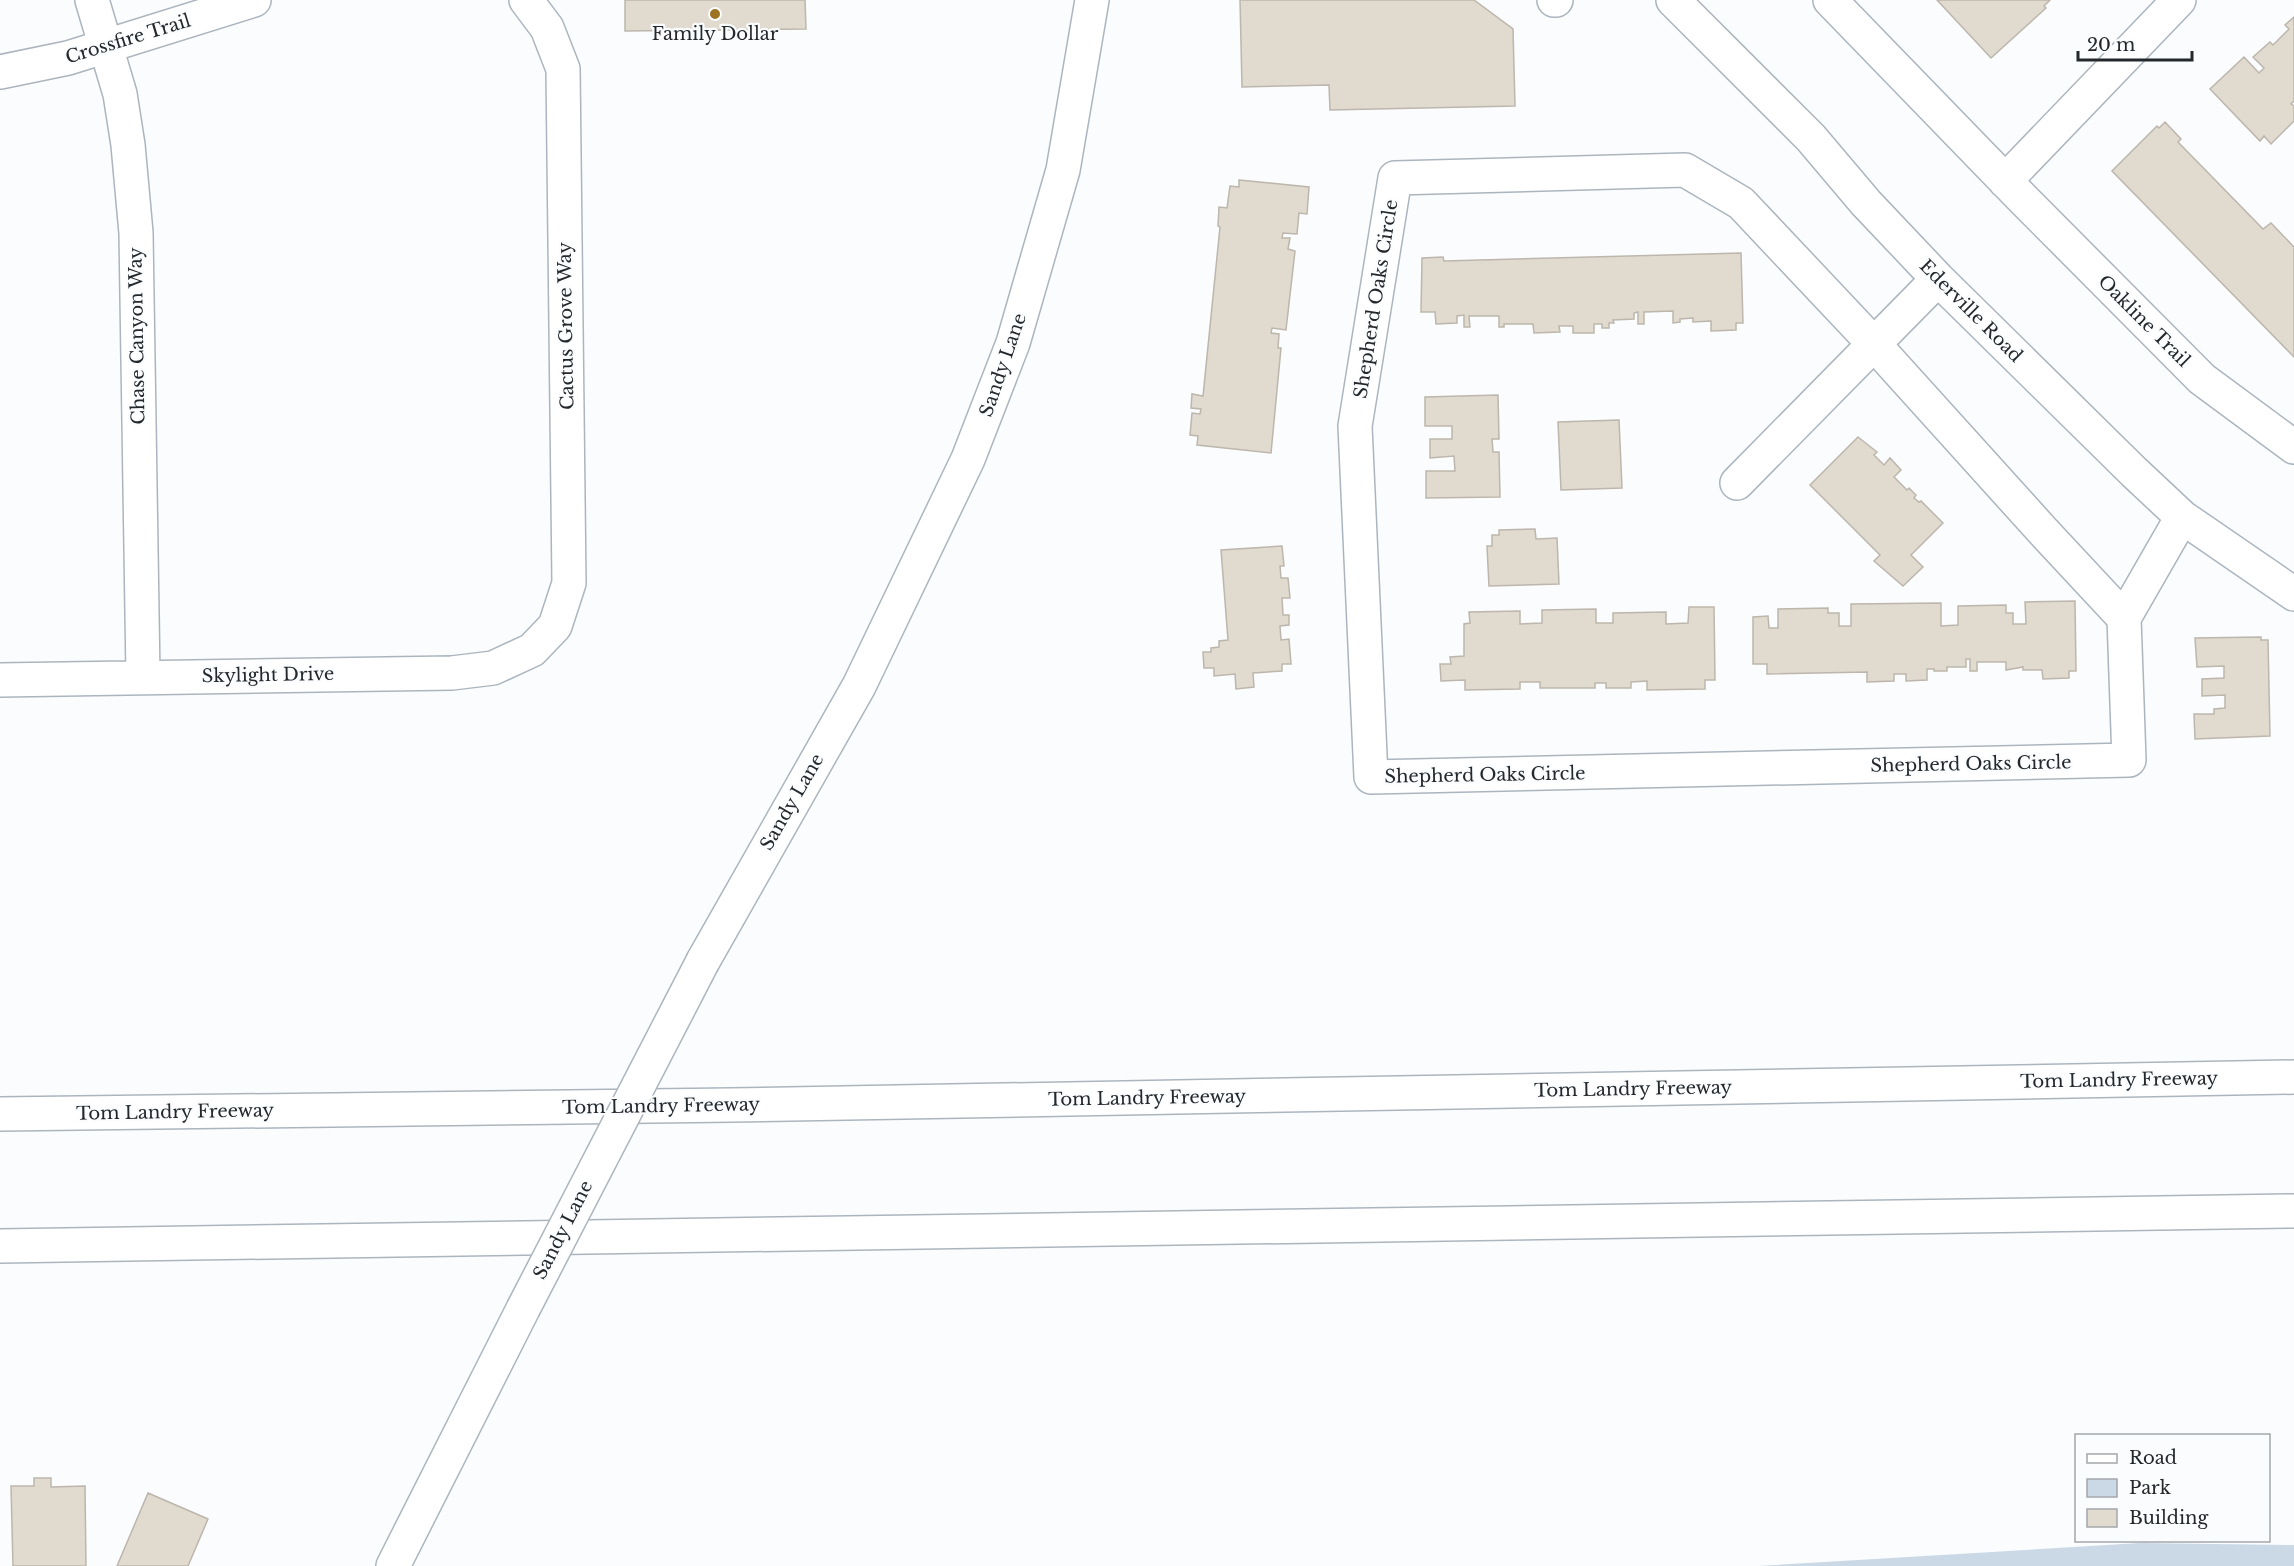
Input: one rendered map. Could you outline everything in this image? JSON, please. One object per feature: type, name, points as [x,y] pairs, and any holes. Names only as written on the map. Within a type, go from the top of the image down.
[{"type":"main road","name":"Chase Canyon Way","points":[[92,0],[120,94],[136,233],[143,676]]},
{"type":"main road","name":"Crossfire Trail","points":[[0,72],[68,58],[254,0]]},
{"type":"main road","name":"Cactus Grove Way","points":[[526,0],[547,28],[562,69],[569,583],[555,626],[532,650]]},
{"type":"main road","name":"Sandy Lane","points":[[393,1566],[703,961],[859,686],[968,459],[1012,343],[1063,170],[1092,0]]},
{"type":"main road","name":"Ederville Road","points":[[1673,0],[1811,138],[1866,203],[1938,279],[2134,472],[2182,517],[2293,591]]},
{"type":"main road","name":"Oakline Trail","points":[[1830,0],[2005,181],[2202,379],[2294,447]]},
{"type":"main road","points":[[2005,181],[2179,0]]},
{"type":"main road","name":"Shepherd Oaks Circle","points":[[1685,170],[1741,202],[1874,344],[2042,531],[2124,618],[2129,760],[1371,777],[1355,426],[1395,178],[1685,170]]},
{"type":"main road","points":[[1737,483],[1938,279]]},
{"type":"main road","points":[[2124,618],[2182,517]]},
{"type":"main road","name":"Skylight Drive","points":[[0,680],[452,673],[493,668],[532,650]]},
{"type":"main road","name":"Tom Landry Freeway","points":[[0,1114],[744,1105],[2294,1077]]},
{"type":"main road","points":[[0,1246],[2294,1211]]},
{"type":"green space","points":[[2140,1543],[2294,1545],[2294,1566],[1758,1566]]},
{"type":"building","name":"Family Dollar","points":[[625,0],[805,0],[806,29],[625,31]]},
{"type":"building","points":[[1240,0],[1474,0],[1513,29],[1515,106],[1330,110],[1329,85],[1242,87]]},
{"type":"building","points":[[1937,0],[2050,0],[2044,6],[2046,8],[1991,58]]},
{"type":"building","points":[[2294,17],[2294,101],[2291,104],[2294,106],[2294,121],[2271,144],[2264,136],[2260,141],[2210,89],[2244,57],[2259,73],[2264,68],[2253,57],[2270,42],[2273,45],[2289,29],[2285,25]]},
{"type":"building","points":[[2165,122],[2181,139],[2178,142],[2263,229],[2271,223],[2294,247],[2294,357],[2112,171],[2157,126],[2159,128]]},
{"type":"building","points":[[1239,180],[1309,187],[1307,214],[1299,213],[1297,234],[1283,233],[1282,238],[1290,238],[1288,249],[1295,251],[1286,330],[1272,328],[1271,333],[1279,334],[1278,348],[1281,348],[1271,453],[1197,445],[1198,436],[1190,435],[1192,413],[1200,414],[1201,409],[1191,408],[1192,394],[1203,396],[1220,227],[1218,226],[1219,207],[1227,208],[1230,186],[1239,187]]},
{"type":"building","points":[[1741,253],[1743,323],[1736,323],[1736,330],[1711,331],[1711,321],[1693,322],[1693,318],[1680,319],[1680,322],[1673,323],[1673,311],[1644,312],[1644,324],[1638,324],[1638,312],[1634,313],[1634,319],[1613,320],[1614,323],[1609,323],[1609,328],[1602,328],[1602,324],[1594,324],[1594,333],[1573,333],[1573,326],[1559,326],[1560,332],[1534,333],[1533,324],[1504,324],[1504,327],[1499,327],[1499,316],[1469,316],[1470,327],[1464,327],[1464,315],[1457,316],[1457,323],[1436,324],[1435,312],[1421,312],[1422,258],[1443,257],[1444,261]]},
{"type":"building","points":[[1498,395],[1499,439],[1492,439],[1493,452],[1499,452],[1500,497],[1426,498],[1426,471],[1455,471],[1454,456],[1430,458],[1430,439],[1452,439],[1452,426],[1425,426],[1425,397]]},
{"type":"building","points":[[1619,420],[1622,488],[1561,490],[1558,422]]},
{"type":"building","points":[[1858,437],[1877,452],[1874,455],[1884,465],[1890,458],[1901,470],[1894,477],[1907,490],[1909,488],[1916,495],[1914,498],[1921,501],[1943,523],[1911,555],[1923,567],[1903,586],[1874,561],[1880,555],[1810,485]]},
{"type":"building","points":[[1535,529],[1536,539],[1557,538],[1559,584],[1489,586],[1487,546],[1492,546],[1492,535],[1499,535],[1499,530]]},
{"type":"building","points":[[1282,546],[1284,566],[1280,566],[1281,578],[1288,578],[1290,598],[1282,598],[1283,615],[1289,615],[1289,625],[1280,626],[1281,640],[1289,639],[1291,664],[1282,664],[1282,671],[1253,673],[1254,687],[1236,689],[1235,674],[1214,676],[1214,668],[1204,668],[1203,652],[1211,652],[1211,648],[1219,647],[1219,641],[1228,640],[1221,550]]},
{"type":"building","points":[[2075,601],[2076,671],[2069,671],[2069,678],[2043,679],[2042,670],[2023,670],[2023,667],[2006,670],[2006,662],[1977,662],[1977,671],[1970,671],[1970,659],[1966,659],[1966,667],[1947,667],[1947,671],[1927,669],[1927,680],[1906,681],[1906,674],[1894,674],[1894,681],[1867,682],[1867,672],[1767,674],[1767,664],[1753,664],[1753,617],[1768,616],[1769,628],[1778,628],[1778,609],[1828,608],[1828,613],[1839,613],[1839,626],[1851,626],[1851,604],[1941,603],[1941,626],[1958,625],[1958,606],[2006,605],[2006,613],[2013,613],[2013,624],[2026,624],[2025,602]]},
{"type":"building","points":[[1689,607],[1714,607],[1715,680],[1705,680],[1705,689],[1647,690],[1647,681],[1631,682],[1631,688],[1606,688],[1606,683],[1595,683],[1595,688],[1540,688],[1540,682],[1520,682],[1520,689],[1465,690],[1465,680],[1441,681],[1440,664],[1451,664],[1450,657],[1464,656],[1464,624],[1470,623],[1469,612],[1520,611],[1520,624],[1542,623],[1542,610],[1596,609],[1596,623],[1613,623],[1613,613],[1666,612],[1666,624],[1688,623]]},
{"type":"building","points":[[2261,637],[2261,640],[2268,640],[2270,736],[2195,739],[2194,714],[2214,714],[2214,709],[2225,708],[2225,695],[2202,696],[2202,679],[2224,678],[2224,666],[2197,667],[2195,638]]},
{"type":"building","points":[[34,1478],[51,1478],[51,1487],[85,1486],[86,1566],[13,1566],[11,1486],[34,1486]]},
{"type":"building","points":[[148,1493],[208,1519],[188,1566],[117,1566]]},
{"type":"place","name":"Family Dollar","points":[[715,14]]}]
